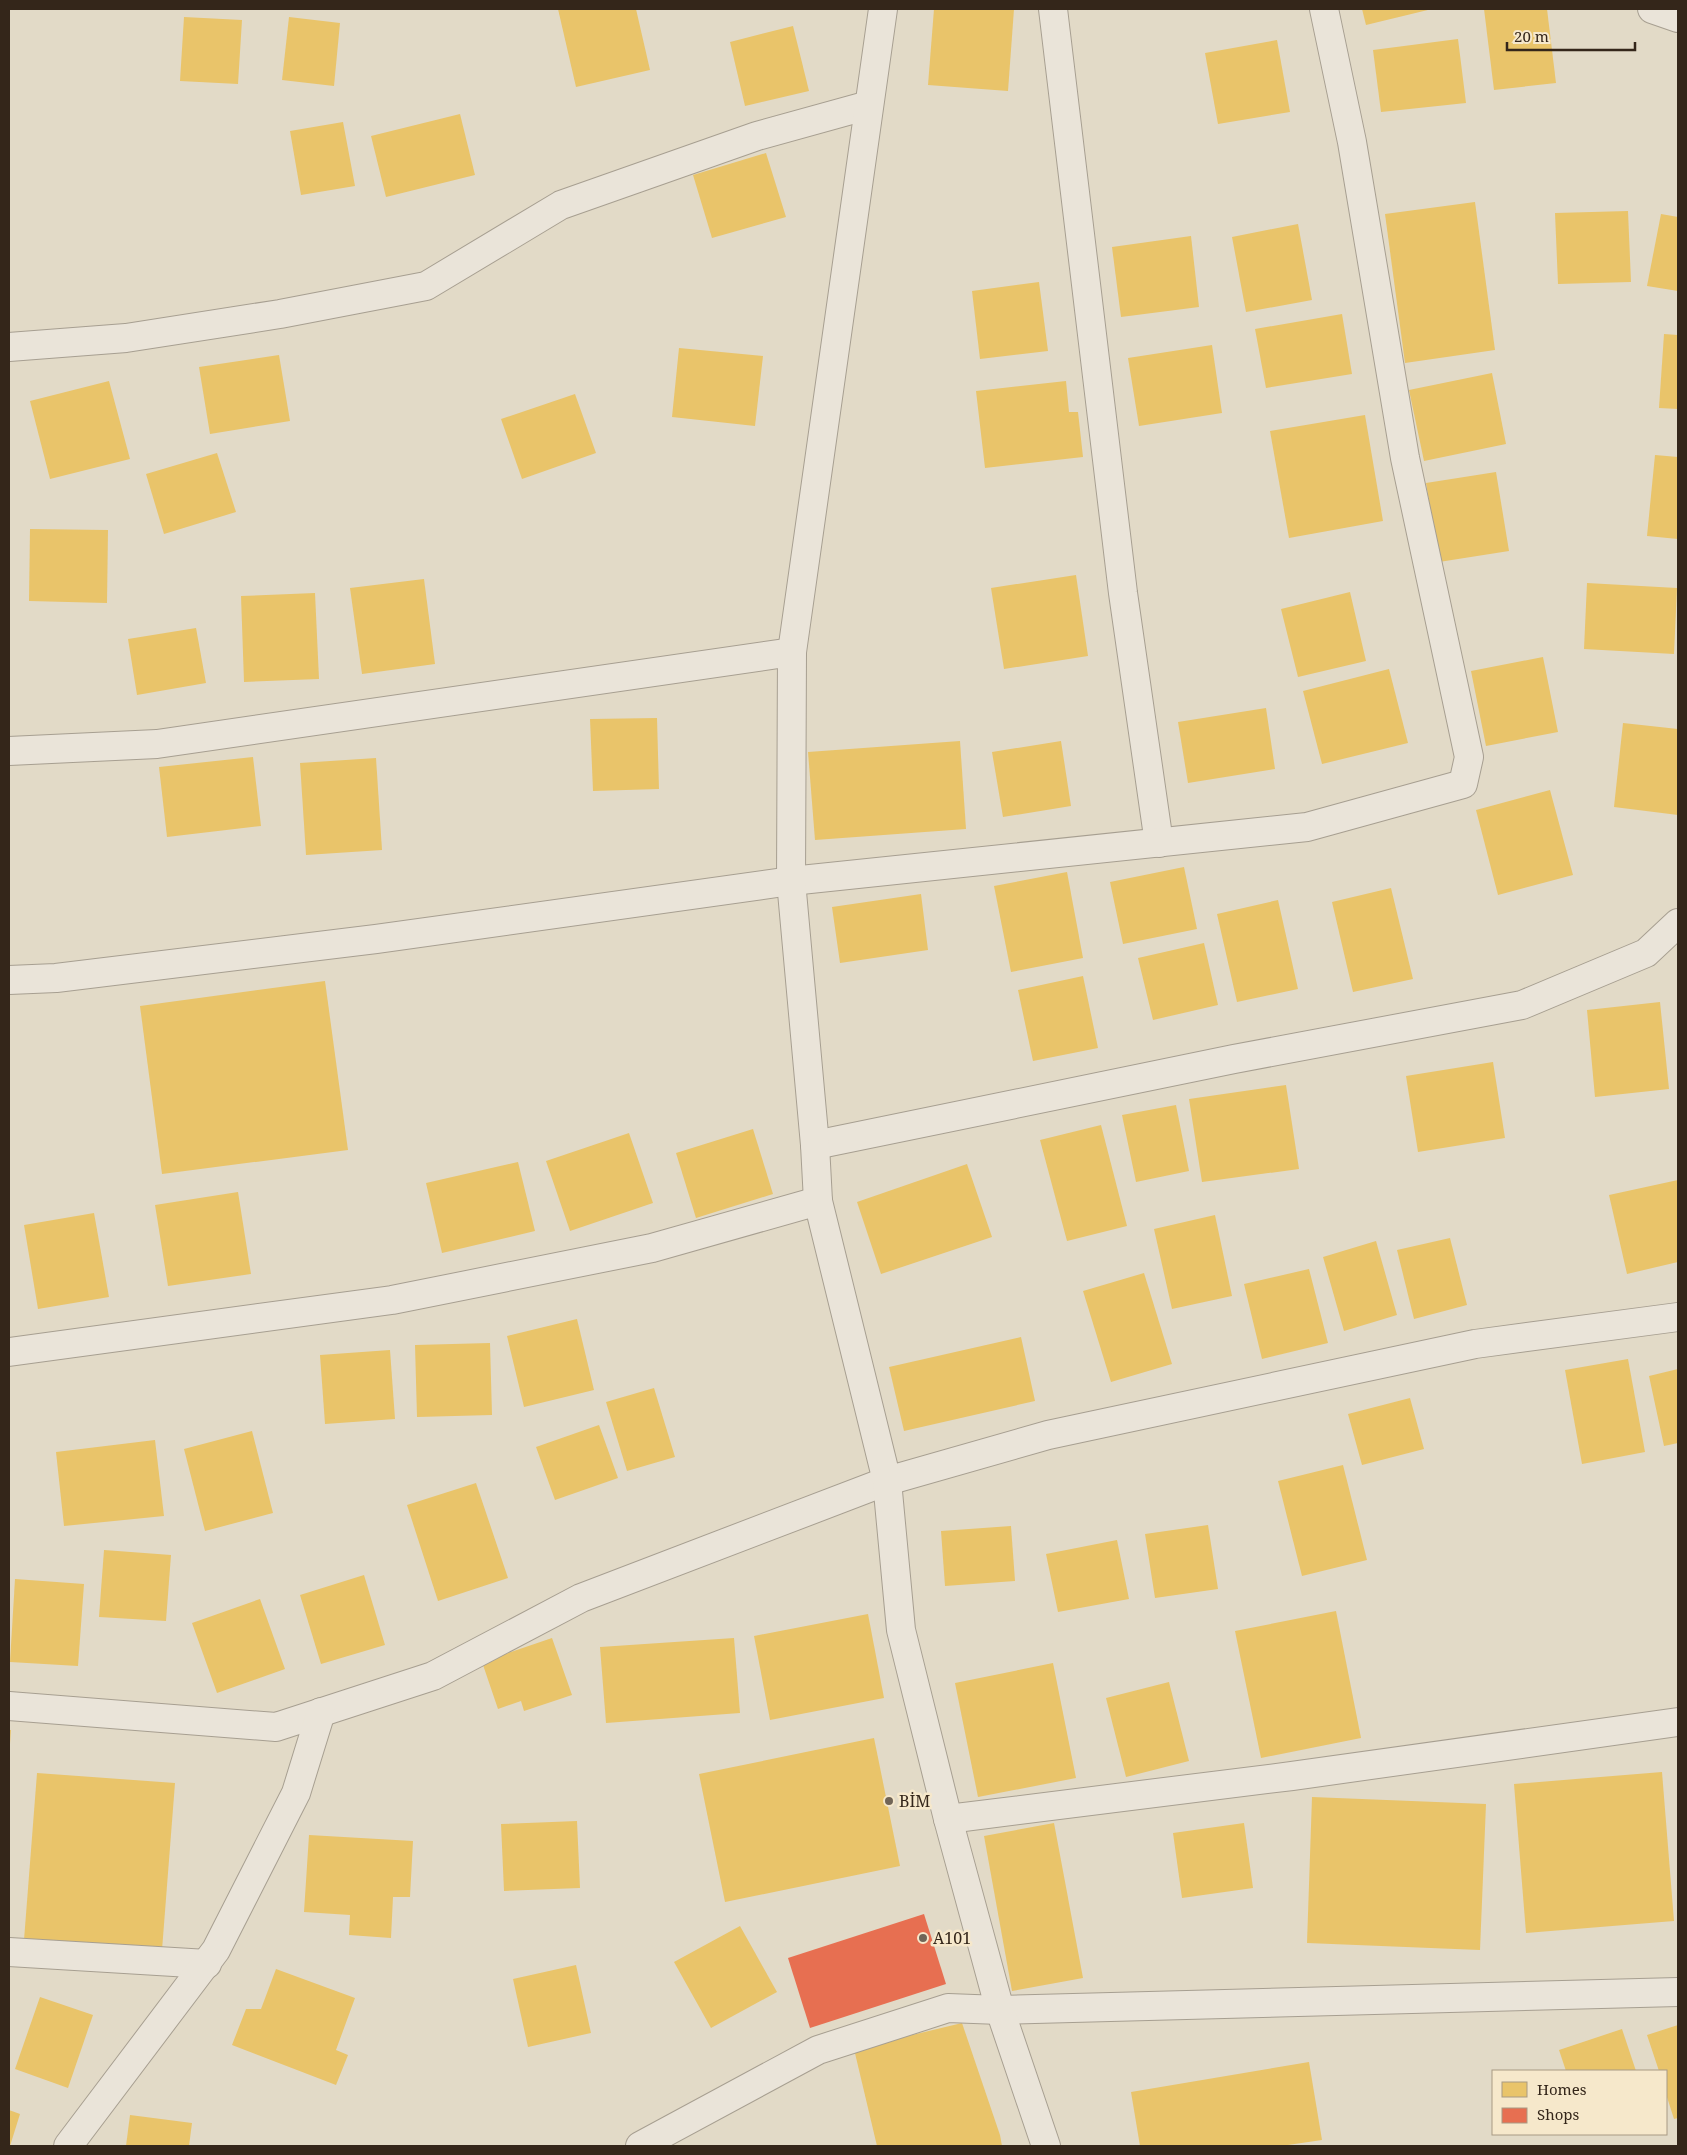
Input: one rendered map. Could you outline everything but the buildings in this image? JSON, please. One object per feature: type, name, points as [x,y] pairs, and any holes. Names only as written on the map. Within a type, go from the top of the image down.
[{"type":"street","points":[[883,9],[792,652],[791,881],[815,1145],[818,1201],[886,1481],[901,1630],[948,1819],[1000,2010],[1046,2146]]},
{"type":"street","points":[[1053,9],[1123,593],[1159,843]]},
{"type":"street","points":[[9,980],[56,978],[376,939],[791,881],[1306,827],[1463,784],[1469,757],[1405,458],[1352,142],[1324,9]]},
{"type":"street","points":[[1652,9],[1678,18]]},
{"type":"street","points":[[9,347],[126,338],[280,314],[426,286],[561,205],[756,136],[869,105]]},
{"type":"street","points":[[9,751],[157,744],[792,652]]},
{"type":"street","points":[[815,1145],[1234,1059],[1522,1005],[1646,953],[1678,923]]},
{"type":"street","points":[[9,1352],[392,1300],[652,1248],[818,1201]]},
{"type":"street","points":[[9,1706],[276,1727],[433,1676],[581,1598],[886,1481],[1048,1435],[1465,1346],[1678,1316]]},
{"type":"street","points":[[68,2146],[216,1950],[296,1792],[321,1712]]},
{"type":"street","points":[[948,1819],[1292,1776],[1678,1722]]},
{"type":"street","points":[[9,1952],[206,1964]]},
{"type":"street","points":[[640,2146],[818,2050],[948,2008],[1000,2010],[1678,1992]]},
{"type":"place","name":"BİM","points":[[889,1801]]},
{"type":"place","name":"A101","points":[[923,1938]]}]
